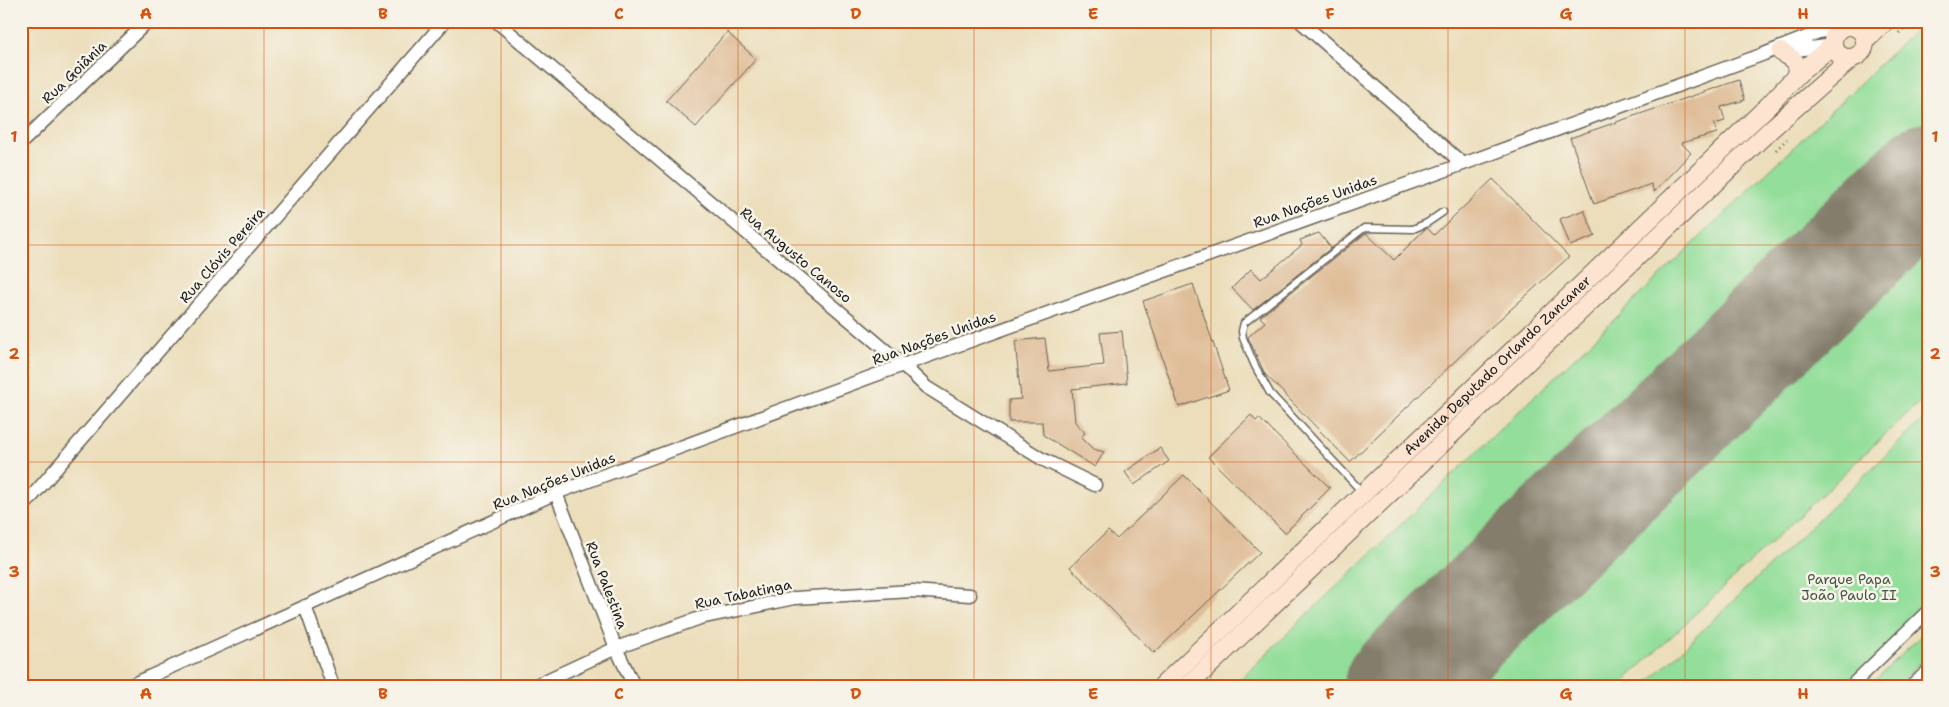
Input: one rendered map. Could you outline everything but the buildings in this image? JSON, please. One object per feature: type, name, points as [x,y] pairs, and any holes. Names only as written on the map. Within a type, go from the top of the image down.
[{"type":"main road","name":"Avenida Deputado Orlando Zancaner","points":[[1188,686],[1771,129],[1862,51],[1865,41],[1886,21]]},
{"type":"main road","name":"Avenida Deputado Orlando Zancaner","points":[[1162,686],[1768,106],[1798,74],[1833,45],[1835,34],[1850,25]]},
{"type":"main road","points":[[1850,25],[1857,28],[1863,34],[1865,41]]},
{"type":"main road","points":[[1833,45],[1838,53],[1852,58]]},
{"type":"main road","points":[[1772,53],[1794,59],[1798,66],[1798,74]]},
{"type":"street","name":"Rua Clóvis Pereira","points":[[21,509],[445,21]]},
{"type":"street","name":"Rua Augusto Canoso","points":[[496,21],[903,365],[926,387],[1042,459],[1096,485]]},
{"type":"street","points":[[1300,21],[1463,164]]},
{"type":"street","name":"Rua Goiânia","points":[[21,143],[140,24]]},
{"type":"street","name":"Rua Nações Unidas","points":[[128,686],[556,494],[903,365],[1772,53],[1819,32],[1850,25]]},
{"type":"street","name":"Rua Nações Unidas","points":[[1772,53],[1833,45]]},
{"type":"street","name":"Rua Palestina","points":[[556,494],[616,648],[634,686]]},
{"type":"street","name":"Rua Tabatinga","points":[[534,686],[616,648],[700,618],[795,598],[912,592],[970,595]]},
{"type":"street","points":[[305,606],[334,686]]},
{"type":"street","points":[[1851,686],[1928,611]]},
{"type":"street","points":[[1912,686],[1928,671]]},
{"type":"lane","points":[[1363,493],[1270,393],[1255,366],[1243,338],[1242,327],[1244,323],[1357,232],[1364,228],[1412,229],[1427,223],[1443,212]]},
{"type":"green space","points":[[1925,21],[1928,21],[1928,137],[1357,686],[1233,686]]},
{"type":"green space","points":[[1928,217],[1928,394],[1619,686],[1438,686]]},
{"type":"green space","name":"Parque Papa João Paulo II","points":[[1928,415],[1928,608],[1848,686],[1644,686]]},
{"type":"green space","points":[[1928,629],[1928,655],[1896,686],[1869,686]]},
{"type":"runway","points":[[1399,686],[1928,178]]}]
